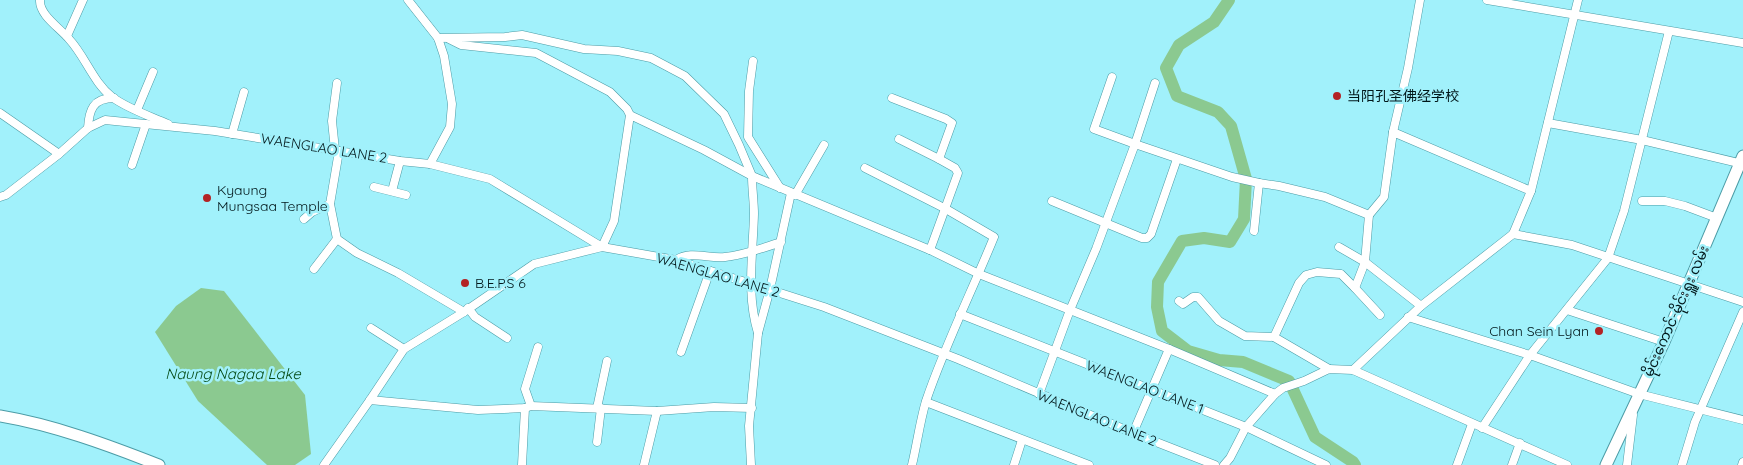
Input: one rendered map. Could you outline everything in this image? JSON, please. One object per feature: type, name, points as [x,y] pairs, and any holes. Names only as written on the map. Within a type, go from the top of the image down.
[{"type":"main road","name":"မိုင်းကောင်-မိုင်းရှူး လမ်း","points":[[1606,465],[1664,342],[1742,161]]},
{"type":"main road","points":[[0,416],[82,437],[160,465]]},
{"type":"street","points":[[40,0],[48,18],[80,50],[103,88],[114,98],[174,126]]},
{"type":"street","points":[[67,36],[83,0]]},
{"type":"street","points":[[324,465],[404,349],[534,264],[602,247],[614,221],[630,115],[627,109],[610,92],[536,53],[461,45],[442,38],[408,0]]},
{"type":"street","points":[[1355,288],[1365,262],[1369,215],[1384,197],[1393,132],[1408,68],[1420,0]]},
{"type":"street","points":[[1487,0],[1743,43]]},
{"type":"street","points":[[1353,370],[1408,317],[1513,234],[1531,191],[1578,0]]},
{"type":"street","points":[[1482,428],[1530,355],[1608,258],[1624,211],[1668,31]]},
{"type":"street","points":[[442,38],[522,35],[584,50],[618,51],[651,58],[685,76],[724,114],[752,176],[754,214],[751,283],[754,319],[758,333]]},
{"type":"street","points":[[430,164],[450,127],[452,104],[442,38]]},
{"type":"street","points":[[753,62],[749,91],[748,137],[780,188]]},
{"type":"street","points":[[137,110],[153,72]]},
{"type":"street","points":[[1112,77],[1094,129],[1232,177],[1325,197],[1369,215]]},
{"type":"street","points":[[337,83],[332,121],[337,150],[330,204],[337,239],[357,252],[466,310],[508,338]]},
{"type":"street","points":[[1039,394],[1070,310],[1106,222],[1155,83]]},
{"type":"street","points":[[232,134],[244,92]]},
{"type":"street","points":[[88,128],[89,113],[97,102],[105,98],[114,98]]},
{"type":"street","points":[[892,98],[952,123],[939,159]]},
{"type":"street","points":[[0,113],[59,154]]},
{"type":"street","points":[[630,115],[704,150],[752,176],[793,194],[930,250],[979,274],[1274,394]]},
{"type":"street","name":"WAENGLAO LANE 2","points":[[0,197],[6,195],[59,154],[88,128],[105,120],[174,126],[430,164],[490,179],[602,247],[676,260],[824,307],[945,354],[1133,433],[1215,465]]},
{"type":"street","points":[[1548,123],[1742,161]]},
{"type":"street","points":[[132,165],[146,124]]},
{"type":"street","points":[[1393,132],[1531,191]]},
{"type":"street","points":[[899,139],[939,159],[955,168],[958,172],[930,250]]},
{"type":"street","points":[[751,465],[749,426],[758,333],[793,194],[824,145]]},
{"type":"street","points":[[1052,201],[1142,238],[1147,238],[1151,234],[1177,159]]},
{"type":"street","points":[[392,191],[400,161]]},
{"type":"street","points":[[865,168],[946,209],[994,236],[960,314],[926,402],[912,465]]},
{"type":"street","points":[[1254,230],[1259,183]]},
{"type":"street","points":[[374,186],[406,195]]},
{"type":"street","points":[[1642,201],[1665,201],[1717,218]]},
{"type":"street","points":[[304,220],[312,212],[330,204]]},
{"type":"street","points":[[1513,234],[1572,245],[1743,302]]},
{"type":"street","points":[[314,269],[337,239]]},
{"type":"street","points":[[676,260],[682,256],[693,255],[724,257],[751,252],[781,242]]},
{"type":"street","points":[[1339,247],[1365,262],[1421,306]]},
{"type":"street","points":[[681,352],[710,271]]},
{"type":"street","points":[[1274,337],[1299,283],[1306,275],[1317,272],[1341,274],[1380,315]]},
{"type":"street","points":[[1179,301],[1183,304],[1193,297],[1198,297],[1219,322],[1245,336],[1274,337],[1329,369],[1353,370],[1567,465]]},
{"type":"street","points":[[1567,310],[1664,342]]},
{"type":"street","points":[[1682,465],[1694,422],[1743,312]]},
{"type":"street","name":"WAENGLAO LANE 1","points":[[960,314],[1246,427],[1326,465]]},
{"type":"street","points":[[1408,317],[1530,355],[1639,394],[1743,420]]},
{"type":"street","points":[[371,328],[404,349]]},
{"type":"street","points":[[522,465],[528,407],[525,390],[538,347]]},
{"type":"street","points":[[1133,433],[1169,350]]},
{"type":"street","points":[[597,442],[599,408],[607,361]]},
{"type":"street","points":[[1224,465],[1230,458],[1246,427],[1274,394],[1283,388],[1304,381],[1329,369]]},
{"type":"street","points":[[370,400],[478,410],[528,407],[657,410],[714,407],[752,408]]},
{"type":"street","points":[[926,402],[1088,465]]},
{"type":"street","points":[[644,465],[657,410]]},
{"type":"street","points":[[1627,465],[1632,412]]},
{"type":"street","points":[[1457,465],[1472,424]]},
{"type":"street","points":[[1014,465],[1022,440]]},
{"type":"street","points":[[1512,465],[1520,443]]},
{"type":"water","name":"Naung Nagaa Lake","points":[[201,288],[224,291],[305,395],[311,454],[295,465],[267,465],[198,401],[155,332],[176,306]]},
{"type":"waterway","points":[[1229,0],[1214,22],[1179,45],[1166,68],[1177,96],[1218,112],[1231,126],[1246,179],[1244,219],[1230,242],[1204,238],[1182,241],[1158,282],[1157,307],[1162,331],[1188,351],[1219,360],[1243,362],[1289,381],[1315,437],[1355,465]]},
{"type":"place","name":"当阳孔圣佛经学校","points":[[1337,96]]},
{"type":"place","name":"Kyaung Mungsaa Temple","points":[[207,198]]},
{"type":"place","name":"B.E.P.S 6","points":[[465,283]]},
{"type":"place","name":"Chan Sein Lyan","points":[[1599,331]]}]
